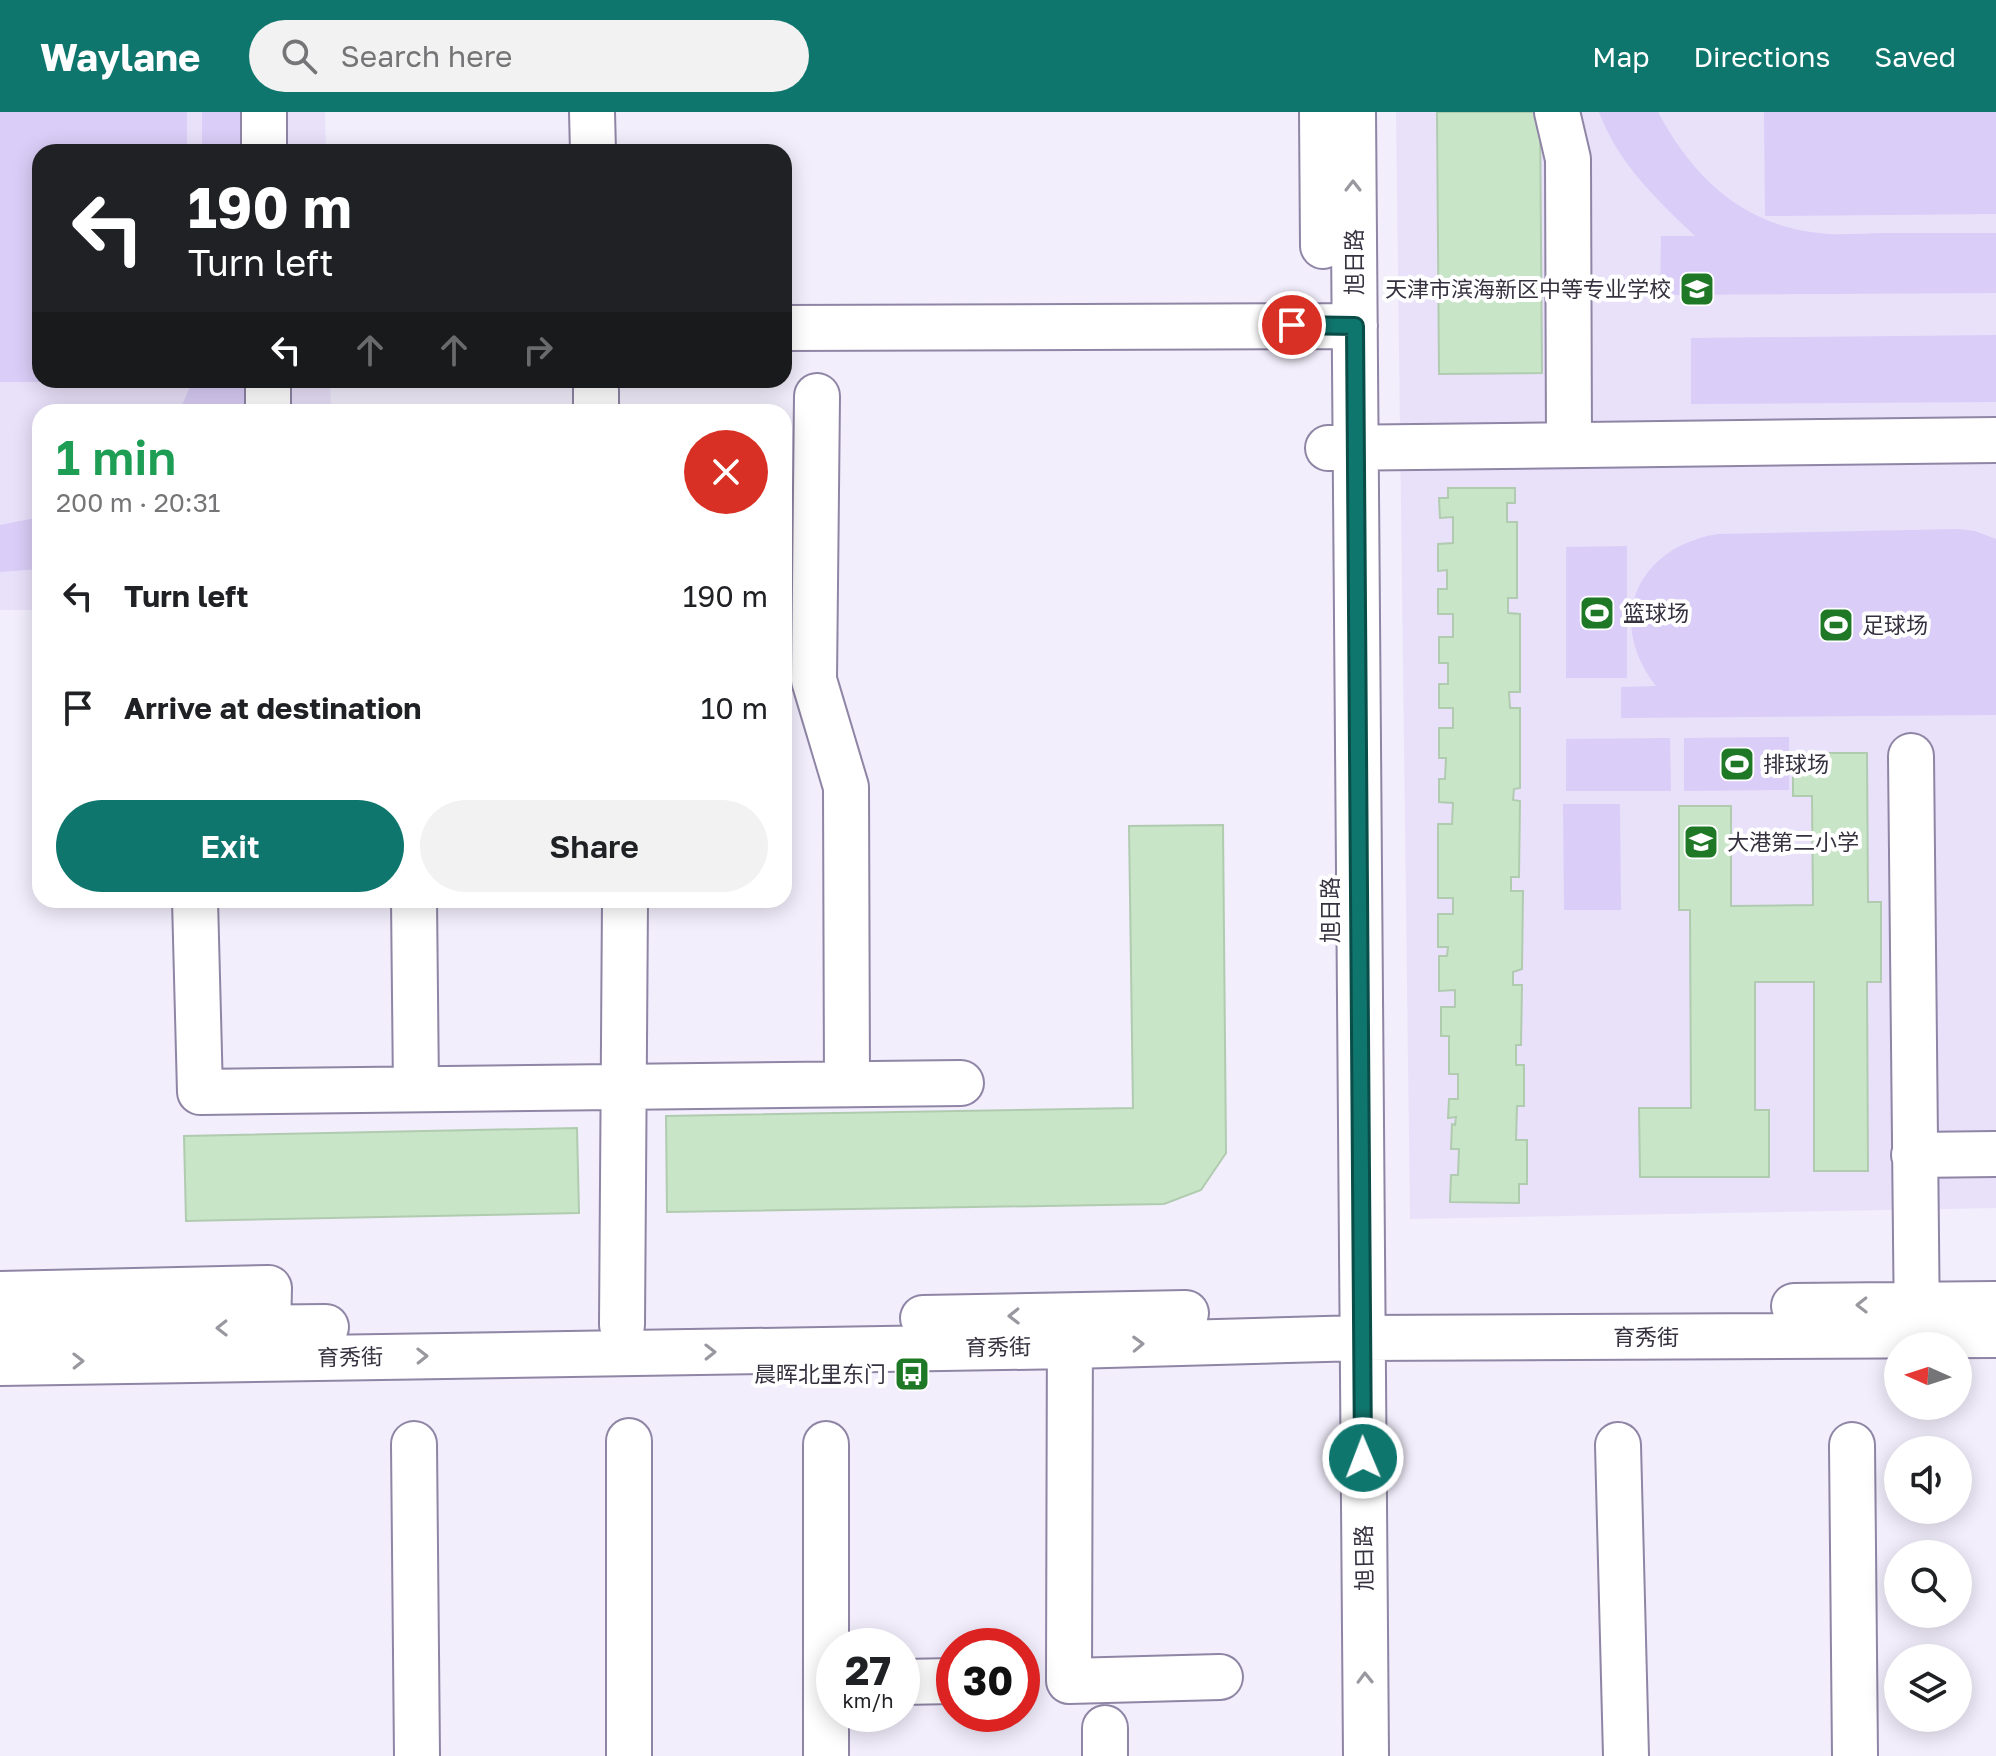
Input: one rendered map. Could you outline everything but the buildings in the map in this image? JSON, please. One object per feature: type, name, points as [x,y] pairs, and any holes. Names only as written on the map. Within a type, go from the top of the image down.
[{"type":"street","points":[[264,112],[264,144]]},
{"type":"street","points":[[592,112],[593,144]]},
{"type":"street","name":"旭日路","points":[[1322,112],[1339,326],[1347,1324],[1335,1756]]},
{"type":"street","name":"旭日路","points":[[1339,326],[1353,112]]},
{"type":"street","points":[[1557,112],[1568,159],[1569,445]]},
{"type":"street","points":[[792,328],[1339,326]]},
{"type":"street","points":[[817,396],[814,680],[846,787],[847,1084]]},
{"type":"street","points":[[1340,448],[1996,440]]},
{"type":"street","points":[[1911,756],[1916,1320]]},
{"type":"street","points":[[195,908],[200,1092],[961,1083]]},
{"type":"street","points":[[414,908],[416,1089]]},
{"type":"street","points":[[622,1325],[625,908]]},
{"type":"street","points":[[1914,1155],[1996,1154]]},
{"type":"street","points":[[0,1294],[269,1288],[268,1328]]},
{"type":"street","name":"育秀街","points":[[0,1363],[1071,1330],[1347,1324],[1916,1320],[1996,1304]]},
{"type":"street","name":"育秀街","points":[[1916,1320],[1996,1335]]},
{"type":"street","name":"旭日路","points":[[1347,1324],[1366,1756]]},
{"type":"street","name":"育秀街","points":[[0,1330],[622,1325],[1071,1330]]},
{"type":"street","points":[[1071,1330],[1069,1681],[1220,1677]]},
{"type":"street","points":[[629,1441],[629,1756]]},
{"type":"street","points":[[414,1444],[417,1756]]},
{"type":"street","points":[[826,1444],[829,1628]]},
{"type":"street","points":[[1618,1445],[1626,1756]]},
{"type":"street","points":[[1852,1445],[1855,1756]]},
{"type":"street","points":[[826,1756],[827,1732]]},
{"type":"shaded area","points":[[0,112],[325,112],[326,144],[32,144],[32,388],[330,388],[331,404],[32,404],[32,610],[0,610]]},
{"type":"shaded area","points":[[0,112],[187,112],[187,144],[32,144],[32,382],[0,382]]},
{"type":"shaded area","points":[[202,112],[247,112],[247,144],[202,144]]},
{"type":"shaded area","name":"大港第二小学","points":[[1396,112],[1996,112],[1996,1208],[1410,1219]]},
{"type":"shaded area","points":[[1599,112],[1658,112],[1673,137],[1707,180],[1727,197],[1773,223],[1830,234],[1996,233],[1996,293],[1660,295],[1661,236],[1695,236],[1652,194],[1627,164]]},
{"type":"shaded area","points":[[1764,112],[1996,112],[1996,214],[1765,216]]},
{"type":"shaded area","points":[[1996,335],[1996,402],[1691,404],[1691,338]]},
{"type":"shaded area","points":[[190,388],[248,388],[249,404],[182,404]]},
{"type":"shaded area","points":[[32,519],[32,570],[0,572],[0,525]]},
{"type":"shaded area","points":[[1958,529],[1996,539],[1996,715],[1621,718],[1621,687],[1656,686],[1641,661],[1633,637],[1632,613],[1637,591],[1649,571],[1666,555],[1689,542],[1717,534]]},
{"type":"shaded area","name":"篮球场","points":[[1627,546],[1627,678],[1566,678],[1566,547]]},
{"type":"shaded area","name":"排球场","points":[[1789,737],[1789,790],[1684,791],[1684,738]]},
{"type":"shaded area","points":[[1670,738],[1671,791],[1566,791],[1566,739]]},
{"type":"shaded area","points":[[1563,804],[1620,804],[1621,910],[1564,910]]},
{"type":"place","name":"天津市滨海新区中等专业学校","points":[[1697,289]]},
{"type":"place","name":"篮球场","points":[[1597,613]]},
{"type":"place","name":"足球场","points":[[1836,625]]},
{"type":"place","name":"排球场","points":[[1737,764]]},
{"type":"place","name":"大港第二小学","points":[[1701,842]]},
{"type":"place","name":"晨晖北里东门","points":[[912,1374]]},
{"type":"route","points":[[1292,325],[1355,326],[1363,1458]]}]
